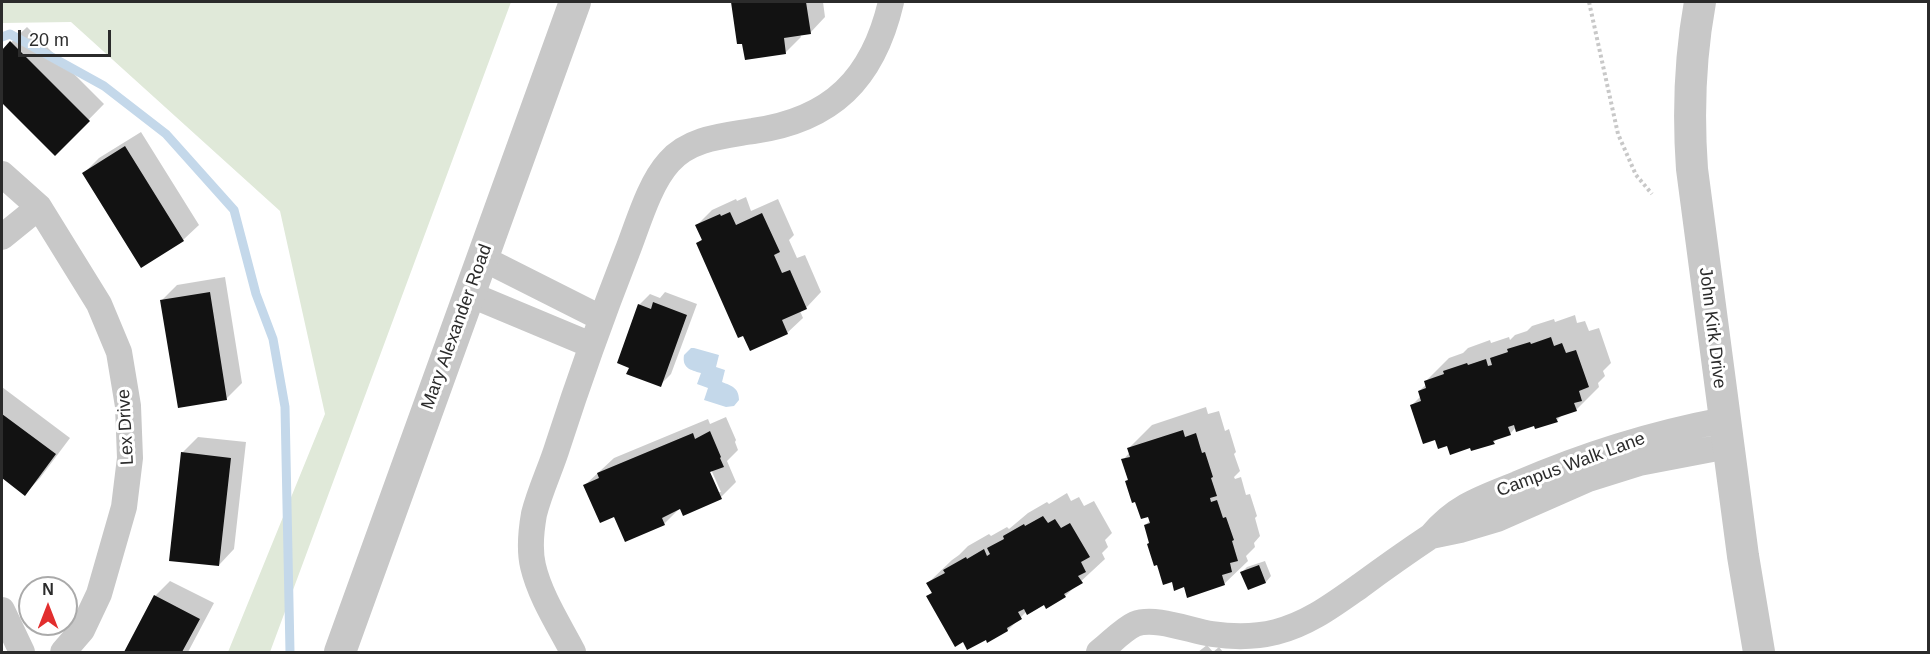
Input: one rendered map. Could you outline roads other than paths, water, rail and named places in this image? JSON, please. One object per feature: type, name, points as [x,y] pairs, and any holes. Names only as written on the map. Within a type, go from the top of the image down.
[{"type":"street","name":"Mary Alexander Road","points":[[340,652],[575,2]]},
{"type":"street","points":[[573,652],[536,577],[532,563],[532,530],[537,502],[591,345],[654,185],[670,161],[694,144],[763,130],[796,120],[819,110],[844,94],[861,74],[879,42],[891,2]]},
{"type":"street","name":"John Kirk Drive","points":[[1700,2],[1691,70],[1692,170],[1744,566],[1759,652]]},
{"type":"street","name":"Lex Drive","points":[[2,174],[39,207],[99,304],[119,352],[128,417],[130,458],[124,507],[99,594],[82,630],[63,652]]},
{"type":"street","points":[[2,237],[39,207]]},
{"type":"street","points":[[482,258],[601,318]]},
{"type":"street","points":[[469,294],[591,345]]},
{"type":"street","name":"Campus Walk Lane","points":[[1099,652],[1135,624],[1145,622],[1233,636],[1258,635],[1295,627],[1317,616],[1431,536],[1443,521],[1478,500],[1602,450],[1679,428],[1726,433]]},
{"type":"street","points":[[2,610],[22,652]]},
{"type":"water","points":[[691,348],[719,355],[716,367],[725,370],[722,382],[732,386],[738,393],[739,400],[734,406],[726,407],[704,400],[708,388],[697,384],[701,373],[690,369],[684,363],[684,355]]},
{"type":"waterway","points":[[2,37],[10,34],[104,86],[166,134],[234,210],[256,294],[273,339],[285,407],[290,652]]}]
